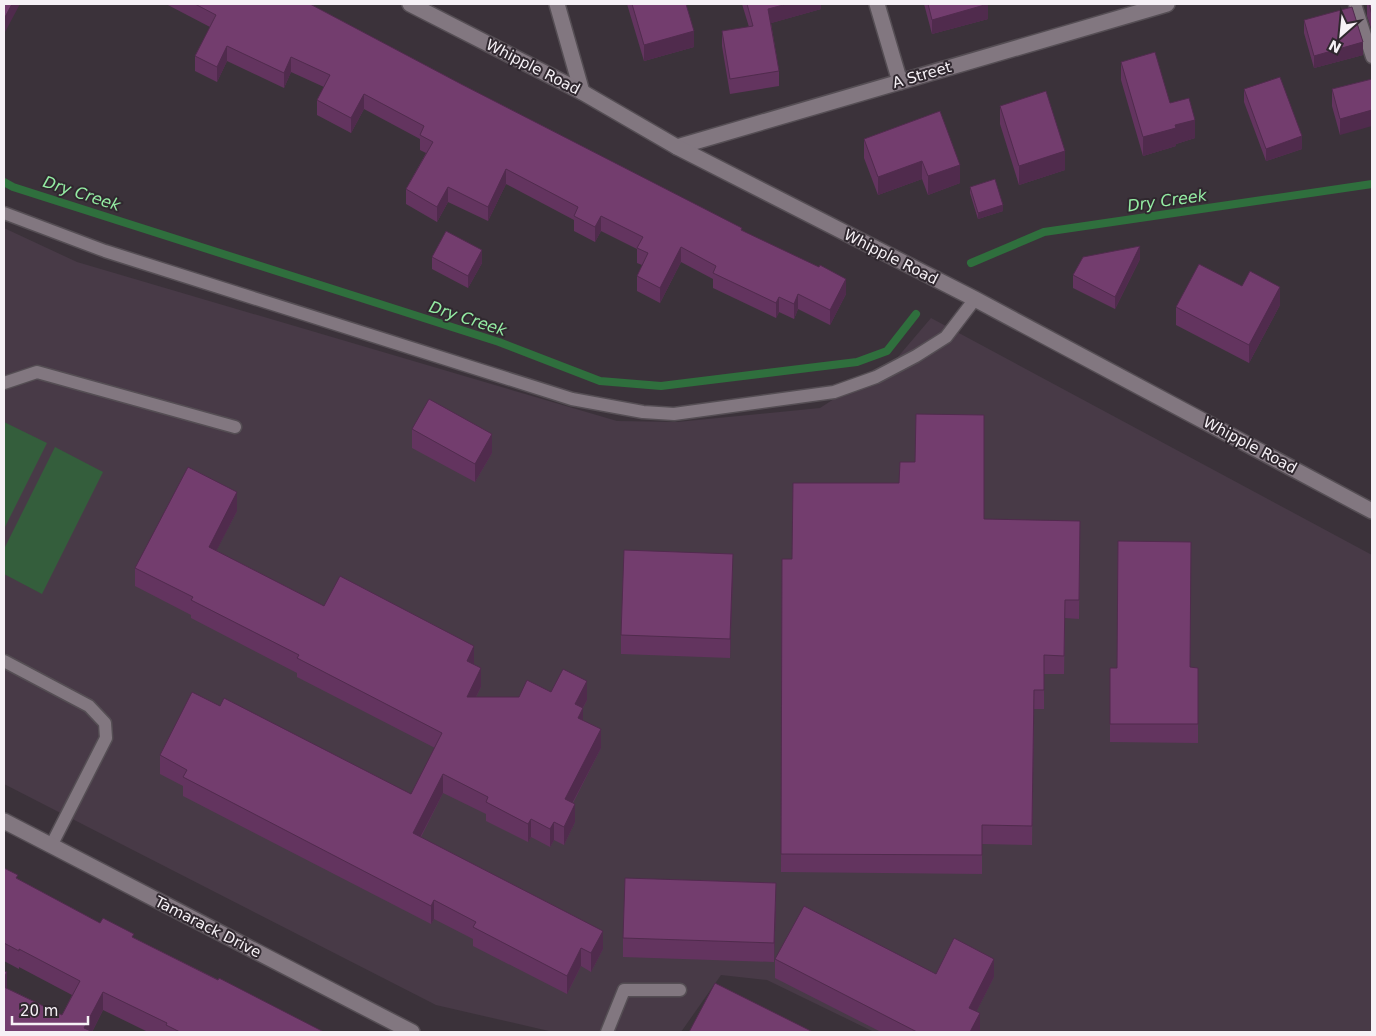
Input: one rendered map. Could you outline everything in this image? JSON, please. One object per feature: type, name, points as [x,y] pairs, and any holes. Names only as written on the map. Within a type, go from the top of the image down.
[{"type":"street","name":"Whipple Road","points":[[410,4],[582,92],[678,147],[975,299],[1372,510]]},
{"type":"street","points":[[556,4],[582,92]]},
{"type":"street","points":[[877,4],[900,82]]},
{"type":"street","name":"A Street","points":[[678,147],[1167,4]]},
{"type":"street","name":"Tamarack Drive","points":[[4,821],[412,1032]]},
{"type":"lane","points":[[1355,4],[1372,57]]},
{"type":"lane","points":[[4,213],[104,251],[572,400],[643,412],[674,414],[834,392],[876,377],[916,356],[946,337],[975,299]]},
{"type":"lane","points":[[4,383],[37,372],[235,427]]},
{"type":"lane","points":[[4,661],[88,706],[105,723],[106,738],[51,846]]},
{"type":"lane","points":[[607,1032],[624,990],[680,990]]},
{"type":"shaded area","points":[[4,228],[77,262],[617,421],[677,422],[820,408],[897,358],[931,318],[1372,555],[1372,1032],[874,1032],[767,980],[721,975],[681,1032],[553,1032],[436,1005],[4,784]]},
{"type":"green space","points":[[4,422],[47,443],[4,529]]},
{"type":"green space","points":[[55,447],[103,472],[42,594],[4,574],[4,549]]},
{"type":"building","points":[[4,4],[12,4],[4,19]]},
{"type":"building","points":[[195,4],[310,4],[461,84],[742,228],[741,230],[819,267],[820,265],[846,279],[830,310],[798,294],[794,304],[779,297],[776,303],[713,273],[716,266],[681,247],[660,288],[637,276],[648,253],[637,248],[643,237],[601,216],[595,227],[574,216],[578,207],[506,169],[488,207],[448,187],[437,207],[406,189],[433,142],[420,135],[424,126],[364,94],[351,118],[317,100],[330,75],[291,57],[284,73],[227,46],[217,67],[195,56],[216,15]]},
{"type":"building","points":[[632,4],[686,4],[694,31],[644,45]]},
{"type":"building","points":[[747,4],[787,4],[768,9],[779,71],[730,79],[722,31],[753,26]]},
{"type":"building","points":[[928,4],[988,4],[932,20]]},
{"type":"building","points":[[1369,4],[1372,4],[1372,15]]},
{"type":"building","points":[[1352,7],[1363,42],[1314,56],[1304,20]]},
{"type":"building","points":[[1155,52],[1170,103],[1189,98],[1195,120],[1175,125],[1176,128],[1143,137],[1121,62]]},
{"type":"building","points":[[1280,77],[1302,136],[1266,149],[1244,89]]},
{"type":"building","points":[[1372,79],[1372,110],[1340,119],[1332,89]]},
{"type":"building","points":[[1046,91],[1065,151],[1019,166],[1000,106]]},
{"type":"building","points":[[940,111],[960,165],[928,176],[922,161],[878,177],[864,139]]},
{"type":"building","points":[[995,179],[1003,205],[978,213],[970,187]]},
{"type":"building","points":[[446,231],[482,250],[468,276],[432,257]]},
{"type":"building","points":[[1140,246],[1115,297],[1073,275],[1083,257]]},
{"type":"building","points":[[1199,264],[1242,286],[1250,271],[1280,287],[1249,345],[1176,307]]},
{"type":"building","points":[[429,399],[492,434],[475,464],[412,429]]},
{"type":"building","points":[[916,414],[984,415],[984,519],[1080,521],[1079,600],[1065,600],[1064,656],[1044,655],[1044,690],[1034,690],[1032,826],[982,825],[982,855],[781,854],[782,559],[792,559],[793,483],[899,483],[900,462],[915,462]]},
{"type":"building","points":[[188,467],[237,492],[209,547],[324,606],[340,576],[474,646],[467,661],[481,668],[467,697],[519,697],[527,680],[551,692],[563,669],[587,681],[575,704],[583,708],[578,718],[601,729],[565,799],[575,804],[564,827],[554,822],[550,829],[531,819],[528,824],[486,802],[488,797],[443,774],[413,833],[603,931],[591,953],[581,948],[567,976],[473,927],[476,922],[434,900],[431,906],[183,777],[187,770],[160,755],[192,692],[220,706],[224,698],[411,794],[442,733],[297,658],[299,655],[191,600],[193,597],[135,568]]},
{"type":"building","points":[[1118,541],[1191,542],[1190,667],[1198,668],[1198,724],[1110,724],[1110,668],[1117,668]]},
{"type":"building","points":[[624,550],[733,554],[730,639],[621,635]]},
{"type":"building","points":[[4,868],[18,875],[16,878],[100,923],[103,918],[134,934],[132,937],[218,980],[219,978],[324,1032],[180,1032],[166,1025],[167,1023],[103,992],[84,1028],[93,1032],[4,1032],[4,987],[62,1015],[80,981],[4,943]]},
{"type":"building","points":[[625,878],[776,883],[774,943],[623,938]]},
{"type":"building","points":[[804,906],[936,974],[954,938],[994,959],[969,1008],[980,1013],[970,1032],[917,1032],[775,959]]},
{"type":"building","points":[[715,983],[813,1032],[689,1032]]},
{"type":"waterway","name":"Dry Creek","points":[[4,182],[13,187],[499,342],[600,381],[661,386],[857,362],[887,351],[916,314]]},
{"type":"waterway","name":"Dry Creek","points":[[971,263],[1044,232],[1372,184]]}]
